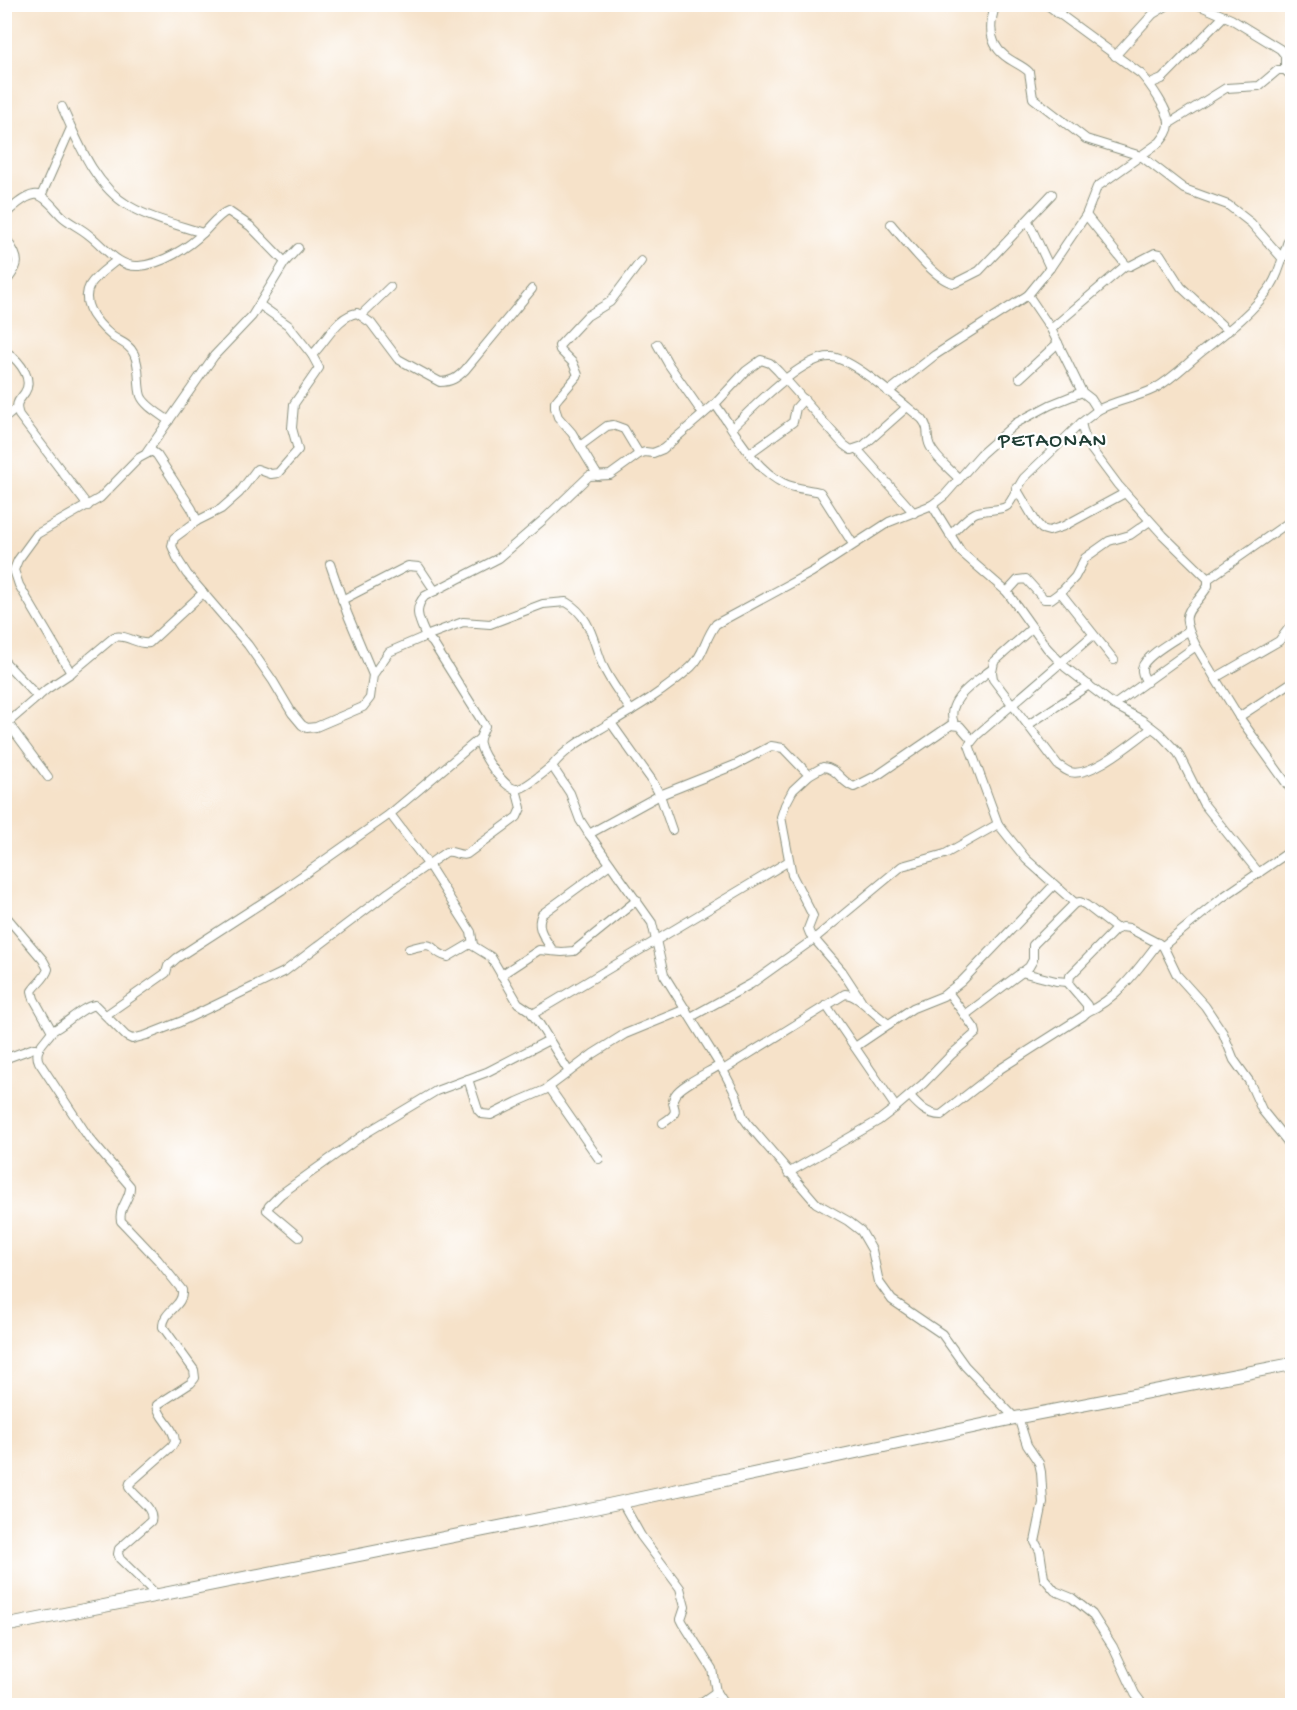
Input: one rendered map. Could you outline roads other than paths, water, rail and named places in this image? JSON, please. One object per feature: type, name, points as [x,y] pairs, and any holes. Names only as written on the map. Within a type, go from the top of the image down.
[{"type":"main road","points":[[4,1626],[622,1502],[1016,1418],[1293,1364]]},
{"type":"street","points":[[996,4],[991,18],[993,42],[1004,56],[1029,72],[1034,98],[1086,139],[1141,156],[1184,189],[1228,205],[1241,214],[1282,258]]},
{"type":"street","points":[[1046,4],[1141,74],[1150,84],[1170,123]]},
{"type":"street","points":[[1057,13],[1068,4]]},
{"type":"street","points":[[1115,56],[1163,7],[1182,4]]},
{"type":"street","points":[[1196,4],[1224,16],[1280,49],[1287,60],[1285,70]]},
{"type":"street","points":[[1150,84],[1162,79],[1224,16]]},
{"type":"street","points":[[888,392],[935,355],[1028,295],[1050,268],[1086,215],[1097,187],[1160,142],[1170,123],[1211,95],[1226,88],[1258,86],[1278,70],[1285,70],[1293,77]]},
{"type":"street","points":[[62,107],[83,154],[96,174],[123,202],[160,220],[203,233]]},
{"type":"street","points":[[41,196],[71,128]]},
{"type":"street","points":[[4,216],[36,194],[117,260],[135,266],[149,264],[175,254],[203,233],[225,211],[233,213],[250,226],[285,262]]},
{"type":"street","points":[[891,224],[939,277],[950,284],[979,271],[1052,194]]},
{"type":"street","points":[[1086,215],[1126,265]]},
{"type":"street","points":[[1028,221],[1050,268]]},
{"type":"street","points":[[950,535],[975,513],[1004,508],[1030,471],[1098,410],[1153,389],[1181,371],[1228,331],[1270,287],[1293,230]]},
{"type":"street","points":[[4,235],[17,256],[18,262],[15,272],[4,284]]},
{"type":"street","points":[[4,576],[14,570],[18,560],[37,534],[100,498],[147,452],[214,356],[260,305],[285,262],[298,248]]},
{"type":"street","points":[[1051,329],[1126,265],[1130,266],[1155,253],[1160,254],[1181,287],[1228,331]]},
{"type":"street","points":[[117,260],[91,285],[88,296],[90,310],[104,329],[129,346],[135,354],[140,374],[141,396],[151,408],[169,421]]},
{"type":"street","points":[[598,476],[572,433],[558,417],[555,408],[555,402],[559,396],[578,375],[573,363],[559,346],[587,316],[610,302],[641,261]]},
{"type":"street","points":[[361,315],[390,287]]},
{"type":"street","points":[[312,355],[346,317],[353,313],[361,315],[370,323],[398,359],[440,382],[447,382],[455,379],[465,370],[532,289]]},
{"type":"street","points":[[1028,295],[1051,329],[1082,392],[1091,399],[1098,410]]},
{"type":"street","points":[[260,305],[288,325],[318,364],[318,372],[294,404],[292,428],[298,444],[296,453],[278,473],[271,474],[257,469],[239,493],[221,509],[197,521],[174,538],[172,546],[178,560],[248,645],[302,725],[307,728],[316,727],[363,707],[370,698],[373,675],[389,652],[453,624],[463,622],[490,624],[543,604],[564,601],[572,605],[588,623],[604,669],[631,711]]},
{"type":"street","points":[[1020,378],[1058,343]]},
{"type":"street","points":[[657,344],[703,414]]},
{"type":"street","points":[[4,351],[15,358],[27,379],[27,387],[17,401],[16,409],[19,415],[88,506]]},
{"type":"street","points":[[732,428],[785,379],[819,358],[832,357],[849,364],[888,392],[928,426],[928,443],[932,450],[959,479]]},
{"type":"street","points":[[106,1015],[166,974],[171,963],[194,946],[282,890],[390,814],[479,739],[485,726],[433,643],[426,636],[417,610],[418,604],[425,596],[499,558],[589,476],[610,475],[639,454],[653,453],[663,449],[715,404],[746,371],[761,360],[770,363],[844,446],[851,450],[857,448],[907,407]]},
{"type":"street","points":[[479,739],[491,765],[509,787],[522,788],[552,766],[568,749],[631,711],[692,667],[701,656],[706,639],[716,624],[812,572],[889,522],[932,505],[945,495],[981,454],[1016,423],[1050,405],[1082,392]]},
{"type":"street","points":[[750,453],[793,422],[795,408],[804,399]]},
{"type":"street","points":[[715,404],[750,453],[767,472],[785,484],[820,492],[853,544]]},
{"type":"street","points":[[4,419],[16,409]]},
{"type":"street","points":[[1081,423],[1086,442],[1125,492],[1150,521],[1208,579],[1209,586],[1191,606],[1187,616],[1188,631],[1239,717],[1293,791]]},
{"type":"street","points":[[580,446],[608,426],[613,425],[624,429],[639,454]]},
{"type":"street","points":[[857,448],[914,513]]},
{"type":"street","points":[[147,452],[152,451],[157,455],[192,509],[197,521]]},
{"type":"street","points":[[1016,488],[1035,522],[1042,529],[1049,531],[1064,526],[1125,492]]},
{"type":"street","points":[[932,505],[961,552],[1006,591],[1047,648],[1114,705],[1152,728],[1178,753],[1203,803],[1259,873]]},
{"type":"street","points":[[1208,579],[1293,520]]},
{"type":"street","points":[[1006,591],[1022,578],[1030,581],[1044,599],[1051,598],[1075,577],[1085,558],[1108,541],[1130,535],[1150,521]]},
{"type":"street","points":[[330,564],[342,600],[373,675]]},
{"type":"street","points":[[342,600],[408,566],[419,567],[435,591]]},
{"type":"street","points":[[14,570],[19,585],[71,673]]},
{"type":"street","points":[[1060,592],[1114,660]]},
{"type":"street","points":[[48,777],[6,725],[114,637],[122,635],[144,644],[149,643],[203,593]]},
{"type":"street","points":[[1215,678],[1279,641],[1293,624]]},
{"type":"street","points":[[1032,628],[994,662],[993,679],[1058,765],[1077,773],[1096,767],[1111,759],[1152,728]]},
{"type":"street","points":[[1147,681],[1142,674],[1144,664],[1152,655],[1188,631]]},
{"type":"street","points":[[1075,903],[1026,859],[998,824],[969,745],[1093,635]]},
{"type":"street","points":[[1114,705],[1196,646]]},
{"type":"street","points":[[4,661],[38,698]]},
{"type":"street","points":[[954,724],[951,714],[954,703],[992,669]]},
{"type":"street","points":[[1239,717],[1293,682]]},
{"type":"street","points":[[1028,725],[1089,685]]},
{"type":"street","points":[[612,723],[660,795],[672,830]]},
{"type":"street","points":[[954,724],[960,726],[972,740]]},
{"type":"street","points":[[889,1024],[873,1013],[861,1000],[842,971],[808,929],[813,916],[792,875],[781,817],[784,805],[793,790],[809,775],[823,767],[829,768],[849,785],[857,787],[954,724]]},
{"type":"street","points":[[589,834],[660,795],[735,765],[771,746],[783,748],[809,775]]},
{"type":"street","points":[[552,766],[570,793],[580,820],[652,923],[664,975],[722,1067],[742,1117],[816,1203],[861,1231],[872,1250],[879,1282],[892,1300],[942,1334],[964,1366],[1016,1418],[1027,1444],[1039,1463],[1041,1472],[1043,1503],[1035,1542],[1040,1551],[1044,1578],[1055,1591],[1072,1598],[1092,1614],[1113,1647],[1135,1694],[1144,1706]]},
{"type":"street","points":[[158,1595],[120,1559],[118,1554],[119,1549],[152,1521],[153,1517],[151,1511],[132,1492],[129,1487],[130,1483],[175,1441],[173,1431],[158,1412],[158,1405],[195,1378],[194,1370],[163,1327],[164,1316],[179,1302],[182,1290],[158,1260],[121,1221],[119,1216],[130,1192],[130,1186],[82,1129],[39,1062],[37,1058],[39,1049],[52,1031],[69,1022],[87,1006],[95,1005],[126,1036],[132,1039],[180,1022],[284,972],[446,852],[450,851],[463,856],[517,817],[521,808],[516,789]]},
{"type":"street","points":[[390,814],[428,864],[471,932],[472,945]]},
{"type":"street","points":[[468,1079],[478,1110],[491,1115],[549,1087],[625,1034],[688,1013],[751,984],[814,939],[902,866],[945,854],[998,824]]},
{"type":"street","points":[[910,1096],[927,1112],[940,1115],[1000,1069],[1103,1003],[1160,945],[1223,897],[1293,850]]},
{"type":"street","points":[[533,1014],[789,861]]},
{"type":"street","points":[[553,951],[539,927],[538,921],[542,914],[610,864]]},
{"type":"street","points":[[855,1047],[913,1008],[948,992],[962,981],[1054,885]]},
{"type":"street","points":[[501,975],[539,950],[574,951],[637,900]]},
{"type":"street","points":[[965,1015],[1031,964],[1033,945],[1075,903],[1080,902],[1086,905],[1117,929]]},
{"type":"street","points":[[4,914],[48,969],[43,979],[32,991],[52,1031]]},
{"type":"street","points":[[1068,982],[1072,973],[1117,929],[1129,928],[1160,945],[1177,975],[1205,1006],[1226,1039],[1234,1060],[1249,1081],[1262,1110],[1287,1141],[1293,1156]]},
{"type":"street","points":[[409,949],[426,944],[434,947],[441,955],[448,957],[467,944],[491,957],[518,1003],[533,1014],[568,1072]]},
{"type":"street","points":[[1021,972],[1068,982]]},
{"type":"street","points":[[1068,982],[1087,1005],[1087,1012]]},
{"type":"street","points":[[788,1173],[895,1108],[976,1034],[948,992]]},
{"type":"street","points":[[663,1123],[674,1116],[676,1112],[674,1096],[680,1090],[845,994],[861,1000]]},
{"type":"street","points":[[826,1005],[895,1108]]},
{"type":"street","points":[[299,1237],[267,1210],[281,1194],[372,1130],[436,1091],[487,1072],[549,1040]]},
{"type":"street","points":[[4,1059],[34,1048],[39,1049]]},
{"type":"street","points":[[549,1087],[599,1159]]},
{"type":"street","points":[[622,1502],[641,1536],[680,1588],[685,1607],[681,1619],[714,1673],[716,1692],[725,1706]]},
{"type":"street","points":[[696,1706],[716,1692]]},
{"type":"district","name":"PETAONAN","points":[[1053,442]]}]
